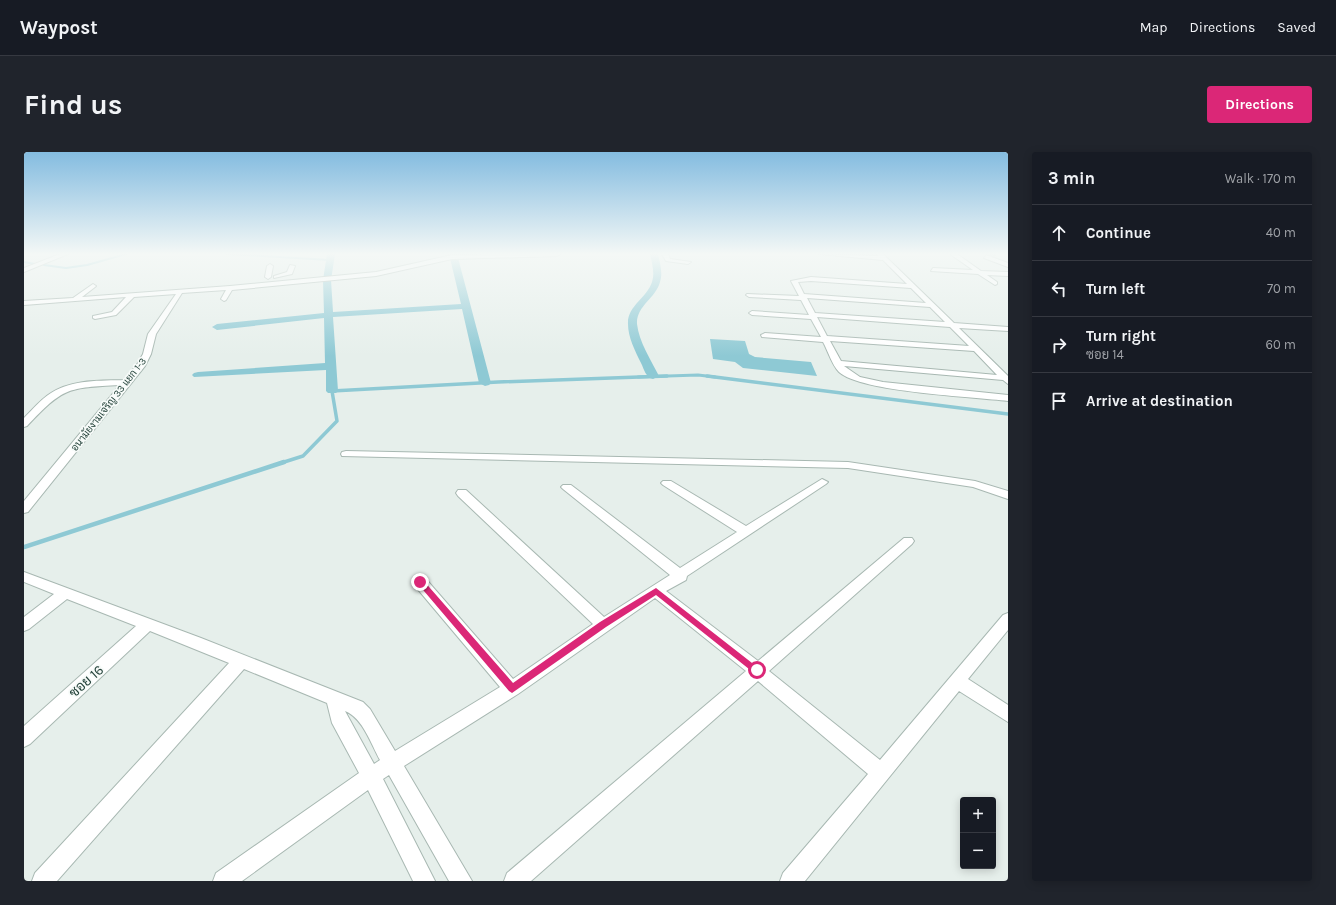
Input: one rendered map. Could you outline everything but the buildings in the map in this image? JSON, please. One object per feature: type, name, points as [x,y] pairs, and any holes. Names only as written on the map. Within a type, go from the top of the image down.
[{"type":"street","points":[[74,299],[90,288]]},
{"type":"street","points":[[141,288],[142,295]]},
{"type":"street","points":[[24,303],[230,288]]},
{"type":"street","points":[[224,299],[230,288]]},
{"type":"street","points":[[798,288],[842,370],[848,374],[868,382],[1008,398]]},
{"type":"street","points":[[915,288],[1006,380]]},
{"type":"street","name":"อนามัยงามเจริญ 33 แยก 1-3","points":[[24,509],[142,364],[147,354],[152,334],[180,292]]},
{"type":"street","points":[[749,295],[932,305]]},
{"type":"street","points":[[95,317],[114,314],[132,296]]},
{"type":"street","points":[[752,313],[1008,329]]},
{"type":"street","points":[[765,335],[976,349]]},
{"type":"street","points":[[838,363],[1006,380]]},
{"type":"street","points":[[24,424],[43,404],[56,394],[66,389],[127,382]]},
{"type":"street","points":[[346,454],[848,465],[975,484],[1008,495]]},
{"type":"street","points":[[224,881],[371,776],[512,689],[603,625],[681,576],[745,531],[822,482]]},
{"type":"street","points":[[667,483],[745,531]]},
{"type":"street","points":[[567,486],[681,576]]},
{"type":"street","points":[[462,493],[603,625]]},
{"type":"street","points":[[515,881],[757,670],[908,541]]},
{"type":"street","points":[[24,577],[148,624],[357,708],[364,715],[391,764],[461,881]]},
{"type":"street","points":[[420,582],[512,689]]},
{"type":"street","points":[[656,591],[757,670],[880,772]]},
{"type":"street","points":[[24,625],[66,592]]},
{"type":"street","points":[[791,881],[1008,619]]},
{"type":"street","name":"ซอย 16","points":[[24,738],[148,624]]},
{"type":"street","points":[[43,881],[241,661]]},
{"type":"street","points":[[956,680],[1008,714]]},
{"type":"street","points":[[334,698],[338,717],[371,776],[424,881]]},
{"type":"water","points":[[710,339],[745,341],[749,354],[755,357],[811,362],[817,376],[743,368],[735,362],[713,359]]},
{"type":"waterway","points":[[327,288],[329,315]]},
{"type":"waterway","points":[[461,288],[466,306]]},
{"type":"waterway","points":[[652,288],[637,309],[632,324],[639,347],[653,376]]},
{"type":"waterway","points":[[329,315],[466,306]]},
{"type":"waterway","points":[[466,306],[485,383]]},
{"type":"waterway","points":[[217,327],[329,315]]},
{"type":"waterway","points":[[329,315],[332,391]]},
{"type":"waterway","points":[[198,375],[330,366]]},
{"type":"waterway","points":[[652,377],[698,375],[714,377]]},
{"type":"waterway","points":[[652,377],[667,376]]},
{"type":"waterway","points":[[707,376],[714,377]]},
{"type":"waterway","points":[[638,377],[652,377]]},
{"type":"waterway","points":[[281,463],[303,456],[337,421],[332,391],[498,382],[652,377]]},
{"type":"waterway","points":[[714,377],[1008,414]]},
{"type":"waterway","points":[[24,547],[284,462]]},
{"type":"route","points":[[420,582],[512,689],[603,625],[656,591],[757,670]]}]
